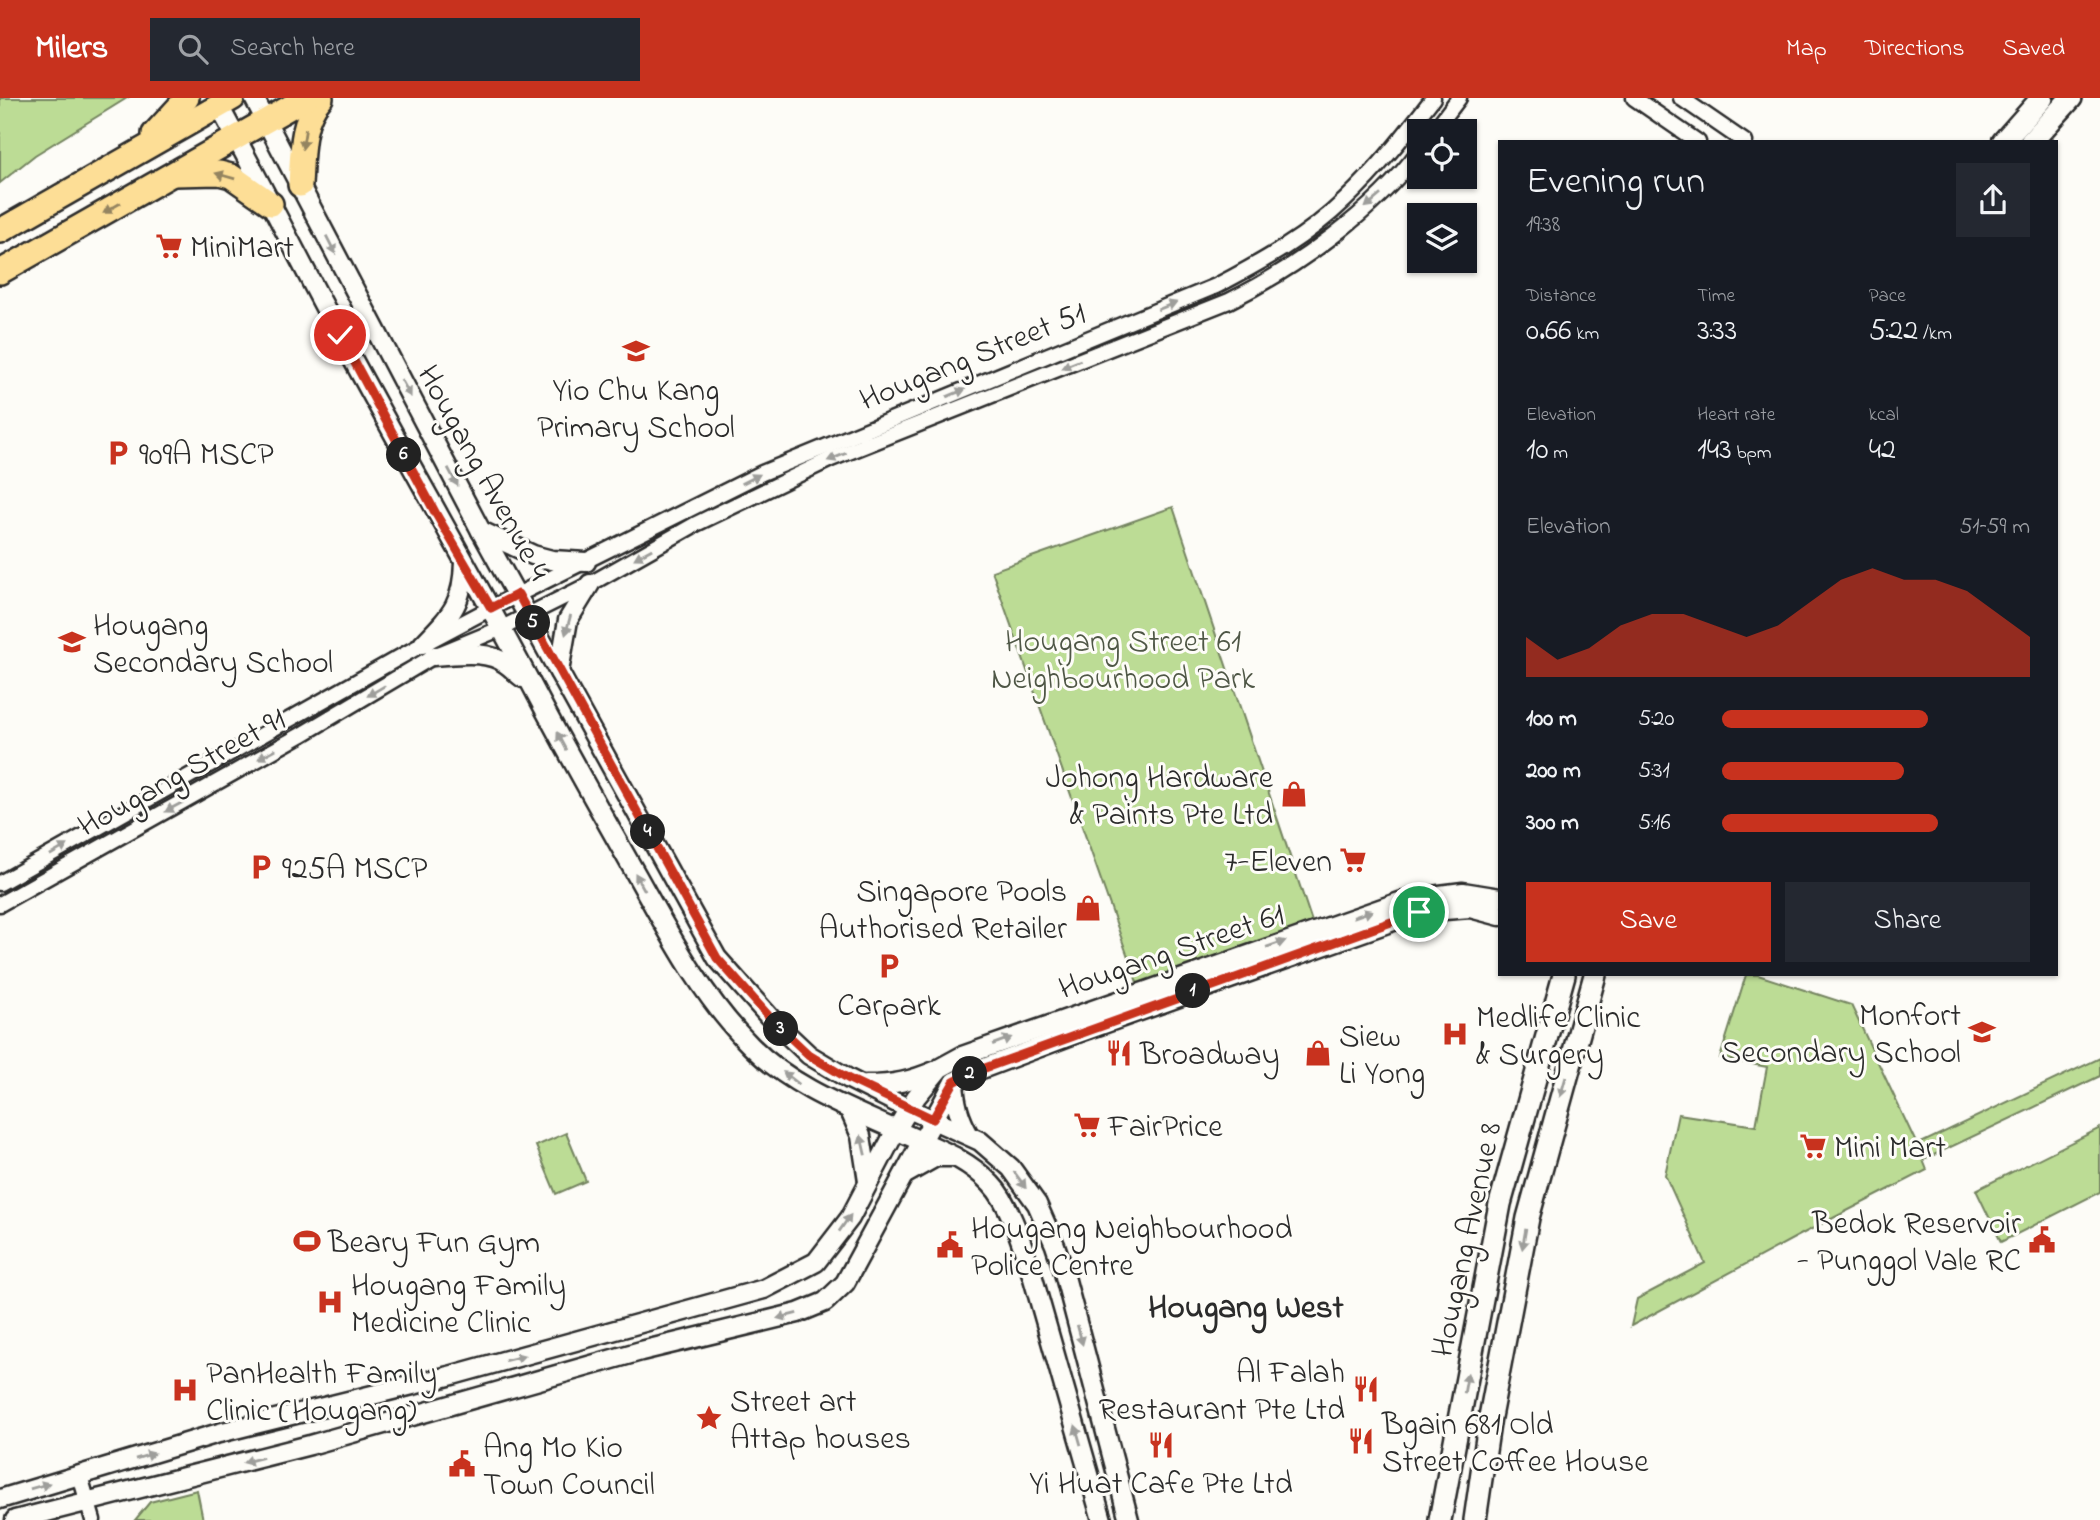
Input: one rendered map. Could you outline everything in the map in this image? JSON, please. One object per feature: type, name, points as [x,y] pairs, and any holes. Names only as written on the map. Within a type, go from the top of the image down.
[{"type":"main road","points":[[129,159],[169,120],[187,98]]},
{"type":"main road","points":[[0,272],[306,98]]},
{"type":"main road","points":[[300,185],[304,131],[321,98]]},
{"type":"main road","points":[[2005,140],[2042,98]]},
{"type":"main road","points":[[2033,140],[2071,98]]},
{"type":"main road","points":[[0,232],[129,159],[222,101]]},
{"type":"main road","points":[[171,174],[219,173],[231,176],[271,204]]},
{"type":"main road","name":"Hougang Avenue 8","points":[[1440,1520],[1500,1204],[1564,976]]},
{"type":"main road","name":"Hougang Avenue 8","points":[[1475,1520],[1490,1417],[1528,1218],[1595,976]]},
{"type":"street","name":"Hougang Avenue 4","points":[[254,98],[481,531],[717,958],[774,1022],[809,1055],[863,1086],[980,1141],[1011,1168],[1037,1205],[1055,1245],[1129,1520]]},
{"type":"street","name":"Hougang Street 51","points":[[491,608],[762,473],[1216,285],[1261,263],[1293,242],[1346,200],[1433,98]]},
{"type":"street","points":[[1443,119],[1459,98]]},
{"type":"street","points":[[1634,98],[1695,140]]},
{"type":"street","points":[[1681,98],[1742,140]]},
{"type":"street","name":"Hougang Avenue 4","points":[[222,101],[236,138],[340,335],[502,628],[590,794],[674,942],[712,1002],[752,1048],[801,1086],[850,1111],[921,1139],[965,1162],[994,1186],[1020,1238],[1036,1287],[1102,1520]]},
{"type":"street","name":"Hougang Street 51","points":[[502,628],[590,584],[696,524],[831,459],[1217,306],[1251,290],[1296,262],[1348,222],[1383,192],[1407,165]]},
{"type":"street","points":[[481,531],[533,555],[552,560],[586,562]]},
{"type":"street","points":[[464,562],[460,599],[429,650],[490,657],[504,662],[532,685]]},
{"type":"street","points":[[559,672],[568,620],[590,584]]},
{"type":"street","name":"Hougang Street 91","points":[[0,904],[301,735],[491,608]]},
{"type":"street","name":"Hougang Street 91","points":[[0,883],[429,650],[502,628]]},
{"type":"street","name":"Hougang Street 61","points":[[0,1499],[219,1433],[449,1376],[764,1289],[816,1262],[849,1218],[896,1130],[940,1068],[975,1051],[1408,899],[1463,892],[1498,898]]},
{"type":"street","name":"Hougang Street 61","points":[[954,1082],[1072,1035],[1419,912],[1470,908],[1498,915]]},
{"type":"street","points":[[863,1086],[911,1081],[940,1068]]},
{"type":"street","points":[[15,1520],[55,1508],[90,1511],[310,1445],[641,1351],[798,1313],[825,1302],[845,1283],[954,1082]]},
{"type":"street","points":[[954,1082],[957,1109],[970,1135]]},
{"type":"street","points":[[850,1111],[861,1136],[868,1181]]},
{"type":"street","points":[[902,1177],[936,1157],[955,1157]]},
{"type":"street","points":[[80,1475],[90,1511]]},
{"type":"green space","points":[[0,98],[127,98],[35,155],[0,183]]},
{"type":"green space","name":"Hougang Street 61 Neighbourhood Park","points":[[1173,507],[1313,925],[1139,988],[992,571]]},
{"type":"green space","points":[[1746,976],[1761,976],[1851,1005],[1917,1145],[2100,1058],[2100,1076],[1923,1160],[1927,1170],[1631,1326],[1637,1299],[1705,1263],[1665,1175],[1678,1114],[1756,1126],[1767,1067],[1720,1058]]},
{"type":"green space","points":[[2100,1128],[2100,1192],[2001,1242],[1976,1190]]},
{"type":"green space","points":[[566,1133],[586,1181],[556,1194],[536,1146]]},
{"type":"green space","points":[[197,1490],[203,1520],[135,1520],[150,1502]]},
{"type":"place","name":"MiniMart","points":[[169,246]]},
{"type":"place","name":"Yio Chu Kang Primary School","points":[[636,351]]},
{"type":"place","name":"909A MSCP","points":[[118,453]]},
{"type":"place","name":"Hougang Secondary School","points":[[72,642]]},
{"type":"place","name":"Johong Hardware & Paints Pte Ltd","points":[[1294,794]]},
{"type":"place","name":"7-Eleven","points":[[1353,860]]},
{"type":"place","name":"925A MSCP","points":[[261,867]]},
{"type":"place","name":"Singapore Pools Authorised Retailer","points":[[1088,908]]},
{"type":"place","name":"Carpark","points":[[889,966]]},
{"type":"place","name":"Monfort Secondary School","points":[[1982,1032]]},
{"type":"place","name":"Medlife Clinic & Surgery","points":[[1455,1034]]},
{"type":"place","name":"Broadway","points":[[1119,1053]]},
{"type":"place","name":"Siew Li Yong","points":[[1318,1053]]},
{"type":"place","name":"FairPrice","points":[[1087,1125]]},
{"type":"place","name":"Mini Mart","points":[[1813,1146]]},
{"type":"place","name":"Bedok Reservoir - Punggol Vale RC","points":[[2042,1240]]},
{"type":"place","name":"Beary Fun Gym","points":[[307,1241]]},
{"type":"place","name":"Hougang Neighbourhood Police Centre","points":[[950,1245]]},
{"type":"place","name":"Hougang Family Medicine Clinic","points":[[330,1302]]},
{"type":"place","name":"Al Falah Restaurant Pte Ltd","points":[[1366,1389]]},
{"type":"place","name":"PanHealth Family Clinic (Hougang)","points":[[185,1390]]},
{"type":"place","name":"Street art Attap houses","points":[[709,1418]]},
{"type":"place","name":"Bgain 681 Old Street Coffee House","points":[[1361,1441]]},
{"type":"place","name":"Yi Huat Cafe Pte Ltd","points":[[1161,1445]]},
{"type":"place","name":"Ang Mo Kio Town Council","points":[[462,1464]]},
{"type":"district","name":"Hougang West","points":[[1246,1305]]},
{"type":"route","points":[[340,335],[436,514],[491,608],[518,594],[717,958],[774,1022],[809,1055],[849,1079],[933,1119],[954,1082],[971,1073],[1419,912]]}]
